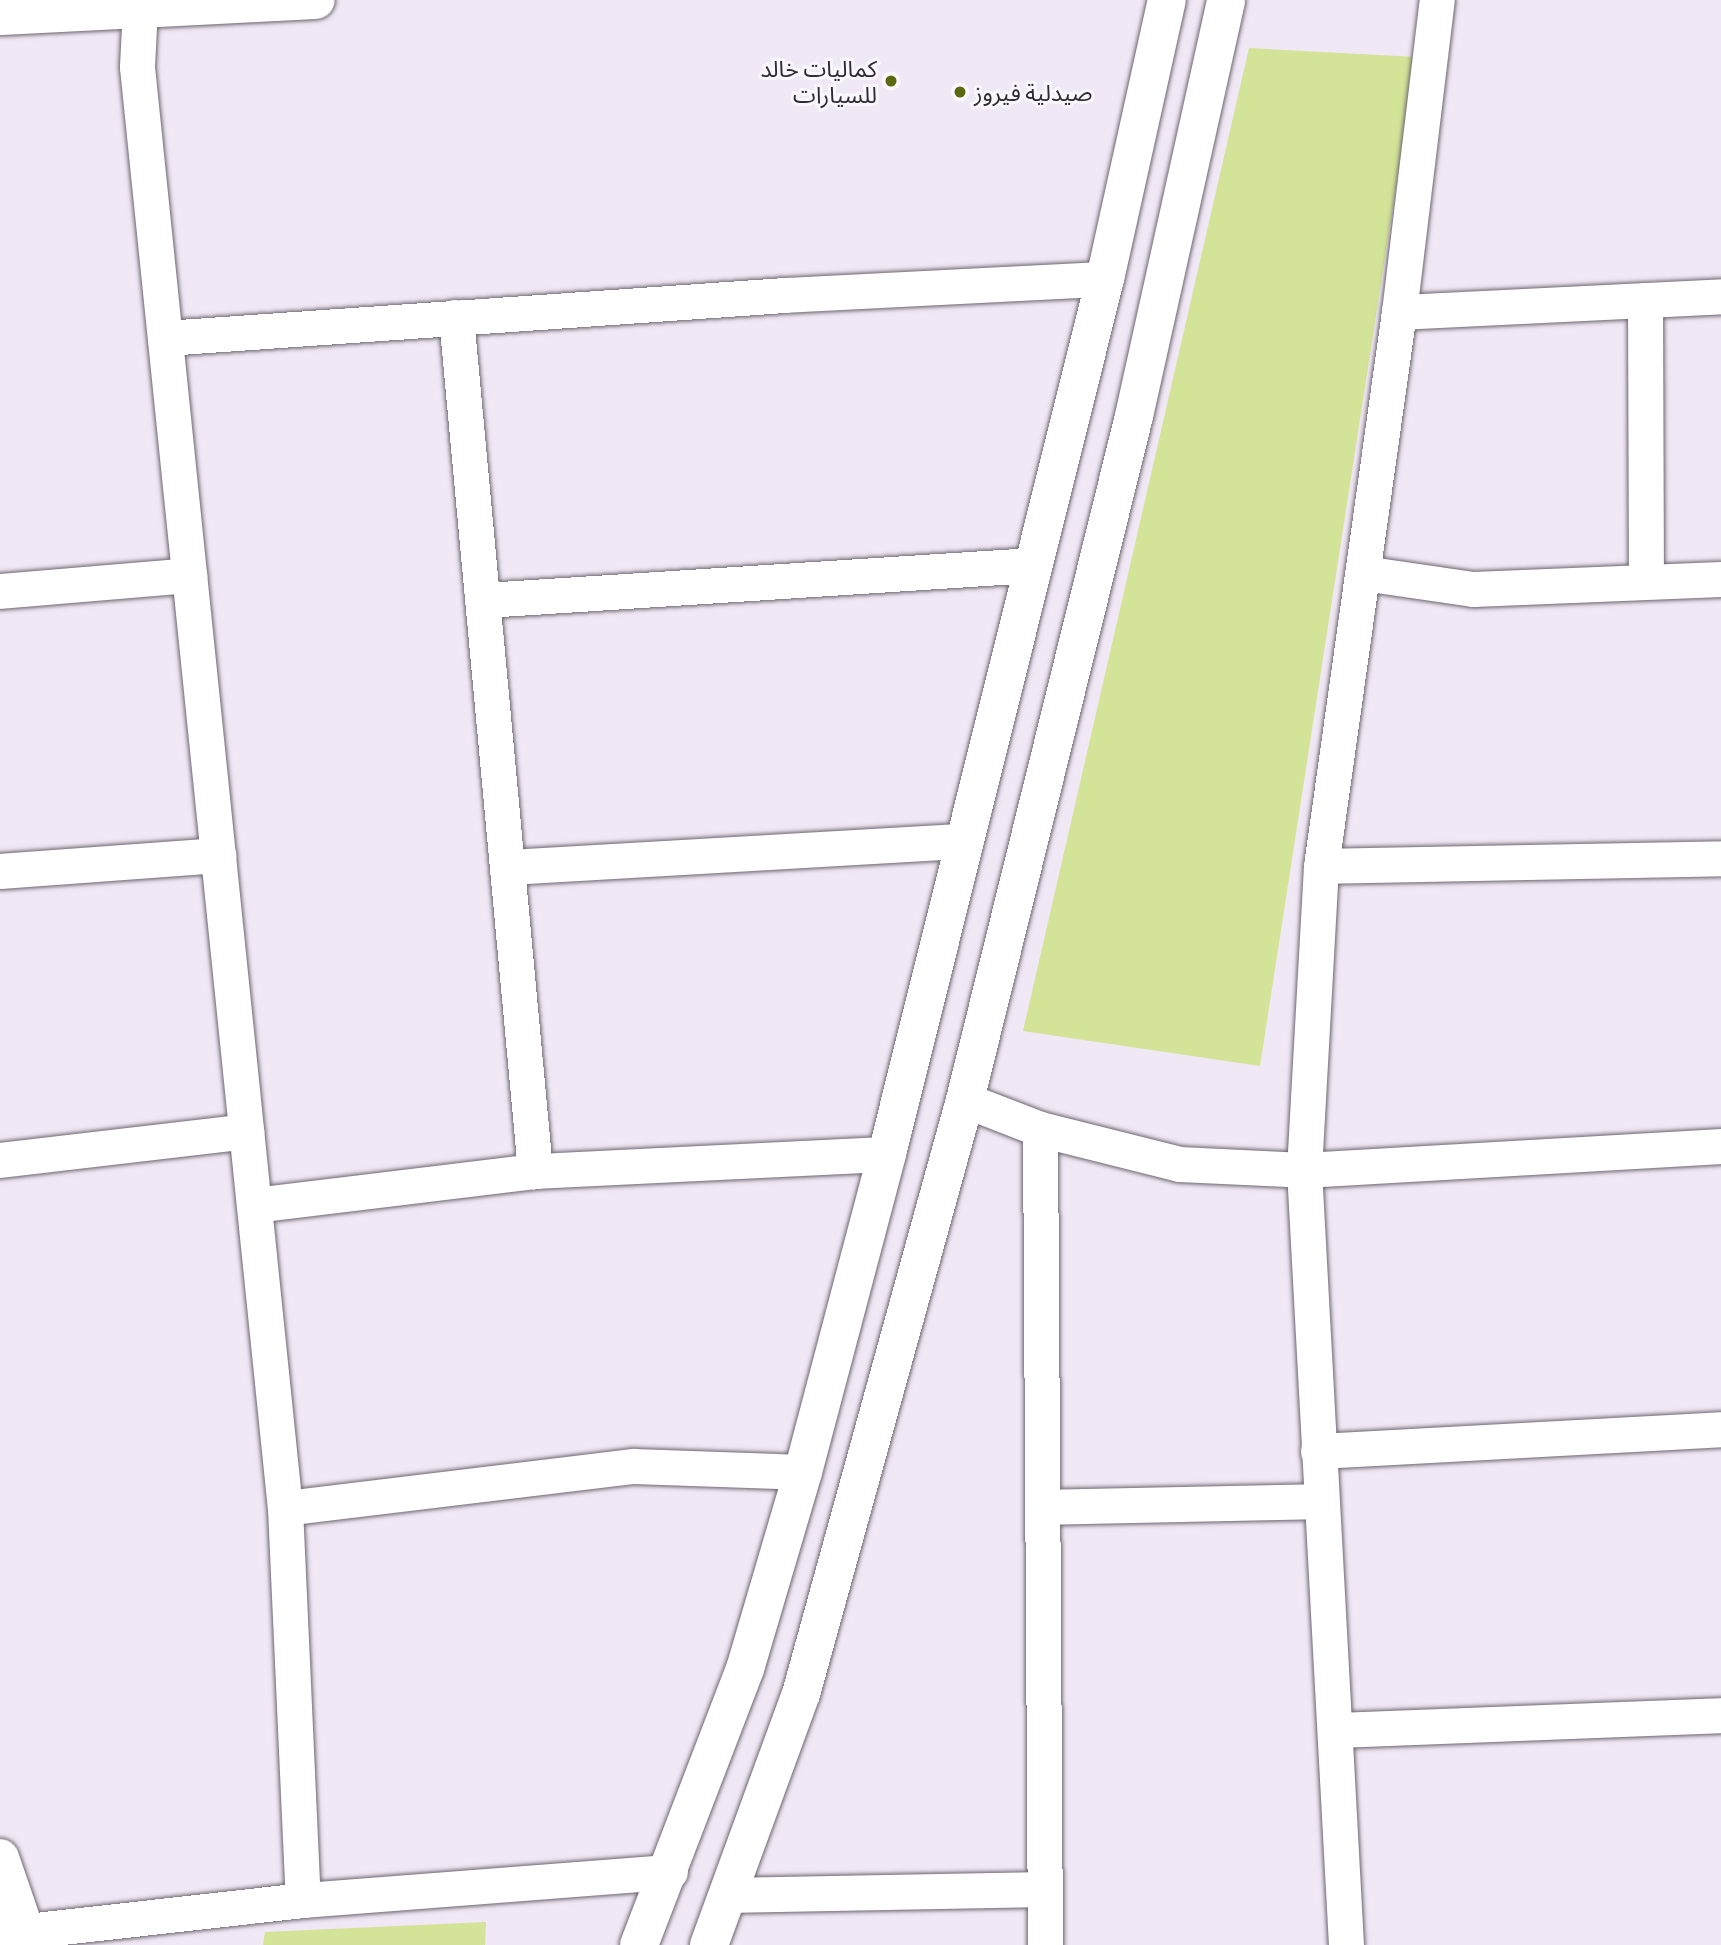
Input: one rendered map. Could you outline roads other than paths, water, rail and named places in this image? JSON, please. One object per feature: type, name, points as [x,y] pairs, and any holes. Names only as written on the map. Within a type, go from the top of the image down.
[{"type":"street","points":[[0,16],[140,3],[316,0]]},
{"type":"street","points":[[639,1945],[670,1872],[745,1668],[803,1472],[887,1154],[1105,279],[1167,0]]},
{"type":"street","points":[[709,1945],[797,1707],[965,1100],[1138,402],[1226,0]]},
{"type":"street","points":[[1346,1945],[1304,1170],[1321,866],[1399,312],[1437,0]]},
{"type":"street","points":[[140,3],[137,67],[285,1508],[303,1900]]},
{"type":"street","points":[[164,338],[456,317],[1105,279]]},
{"type":"street","points":[[1399,312],[1721,296]]},
{"type":"street","points":[[1645,300],[1646,581]]},
{"type":"street","points":[[456,317],[485,600],[535,1171]]},
{"type":"street","points":[[485,600],[1032,565]]},
{"type":"street","points":[[1363,573],[1473,589],[1721,579]]},
{"type":"street","points":[[0,591],[190,575]]},
{"type":"street","points":[[509,867],[963,841]]},
{"type":"street","points":[[0,872],[218,855]]},
{"type":"street","points":[[1321,866],[1721,858]]},
{"type":"street","points":[[965,1100],[1040,1129],[1179,1164],[1304,1170],[1721,1146]]},
{"type":"street","points":[[1040,1129],[1042,1889],[1045,1945]]},
{"type":"street","points":[[0,1160],[246,1130]]},
{"type":"street","points":[[254,1205],[535,1171],[887,1154]]},
{"type":"street","points":[[1318,1451],[1721,1429]]},
{"type":"street","points":[[285,1508],[633,1466],[803,1472]]},
{"type":"street","points":[[1042,1507],[1321,1501]]},
{"type":"street","points":[[777,1566],[792,1591],[812,1597],[831,1592]]},
{"type":"street","points":[[1335,1730],[1721,1715]]},
{"type":"street","points":[[0,1858],[18,1937],[303,1900],[670,1872]]},
{"type":"street","points":[[729,1895],[1042,1889]]},
{"type":"place","name":"كماليات خالد للسيارات","points":[[891,81]]},
{"type":"place","name":"صيدلية فيروز","points":[[960,92]]}]
